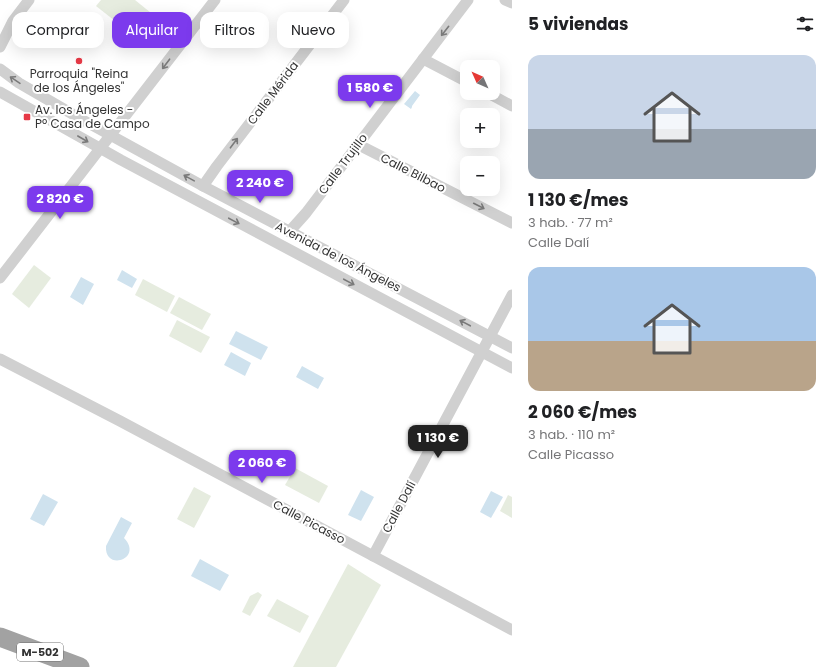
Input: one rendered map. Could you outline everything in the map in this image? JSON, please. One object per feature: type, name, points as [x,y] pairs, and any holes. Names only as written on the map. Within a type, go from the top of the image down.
[{"type":"highway","name":"M-502","points":[[0,637],[80,667]]},
{"type":"street","points":[[0,46],[13,21],[29,0]]},
{"type":"street","points":[[0,278],[215,0]]},
{"type":"street","name":"Calle Mérida","points":[[203,186],[344,0]]},
{"type":"street","name":"Calle Trujillo","points":[[289,232],[306,213],[468,0]]},
{"type":"street","points":[[505,0],[512,3]]},
{"type":"street","points":[[423,59],[460,78]]},
{"type":"street","name":"Avenida de los Ángeles","points":[[0,69],[19,83],[111,136],[289,232],[512,348]]},
{"type":"street","name":"Avenida de los Ángeles","points":[[0,92],[100,148],[512,368]]},
{"type":"street","points":[[500,100],[512,106]]},
{"type":"street","name":"Calle Bilbao","points":[[357,144],[512,223]]},
{"type":"street","name":"Calle Dalí","points":[[373,556],[491,337],[512,295]]},
{"type":"street","name":"Calle Picasso","points":[[0,359],[512,630]]},
{"type":"shaded area","points":[[101,0],[135,0],[150,12],[112,12],[112,19],[96,6]]},
{"type":"shaded area","points":[[34,265],[51,278],[29,308],[12,294]]},
{"type":"shaded area","points":[[143,279],[175,296],[167,312],[135,295]]},
{"type":"shaded area","points":[[179,297],[211,314],[202,330],[170,313]]},
{"type":"shaded area","points":[[177,320],[210,337],[201,353],[169,336]]},
{"type":"shaded area","points":[[295,468],[328,486],[319,503],[285,485]]},
{"type":"shaded area","points":[[194,487],[211,496],[194,528],[177,519]]},
{"type":"shaded area","points":[[508,495],[512,497],[512,518],[500,511]]},
{"type":"shaded area","points":[[348,564],[381,585],[336,667],[293,667]]},
{"type":"shaded area","points":[[258,592],[262,595],[250,616],[242,612],[250,596]]},
{"type":"shaded area","points":[[277,599],[309,616],[300,633],[267,616]]},
{"type":"water","points":[[415,91],[420,95],[411,109],[404,104]]},
{"type":"water","points":[[122,270],[137,279],[132,288],[117,280]]},
{"type":"water","points":[[81,277],[94,284],[83,305],[70,297]]},
{"type":"water","points":[[236,331],[268,347],[261,360],[229,344]]},
{"type":"water","points":[[231,352],[251,363],[245,376],[224,365]]},
{"type":"water","points":[[302,366],[324,378],[318,389],[296,377]]},
{"type":"water","points":[[361,490],[374,497],[361,521],[348,515]]},
{"type":"water","points":[[491,491],[503,497],[491,518],[480,512]]},
{"type":"water","points":[[43,494],[58,502],[44,526],[30,519]]},
{"type":"water","points":[[121,517],[132,523],[124,538],[129,545],[129,552],[127,557],[122,560],[116,560],[111,559],[107,554],[106,546]]},
{"type":"water","points":[[200,559],[229,575],[220,591],[191,576]]},
{"type":"place","name":"Parroquia \"Reina de los Ángeles\"","points":[[79,61]]},
{"type":"place","name":"Av. los Ángeles - Pº Casa de Campo","points":[[27,117]]}]
